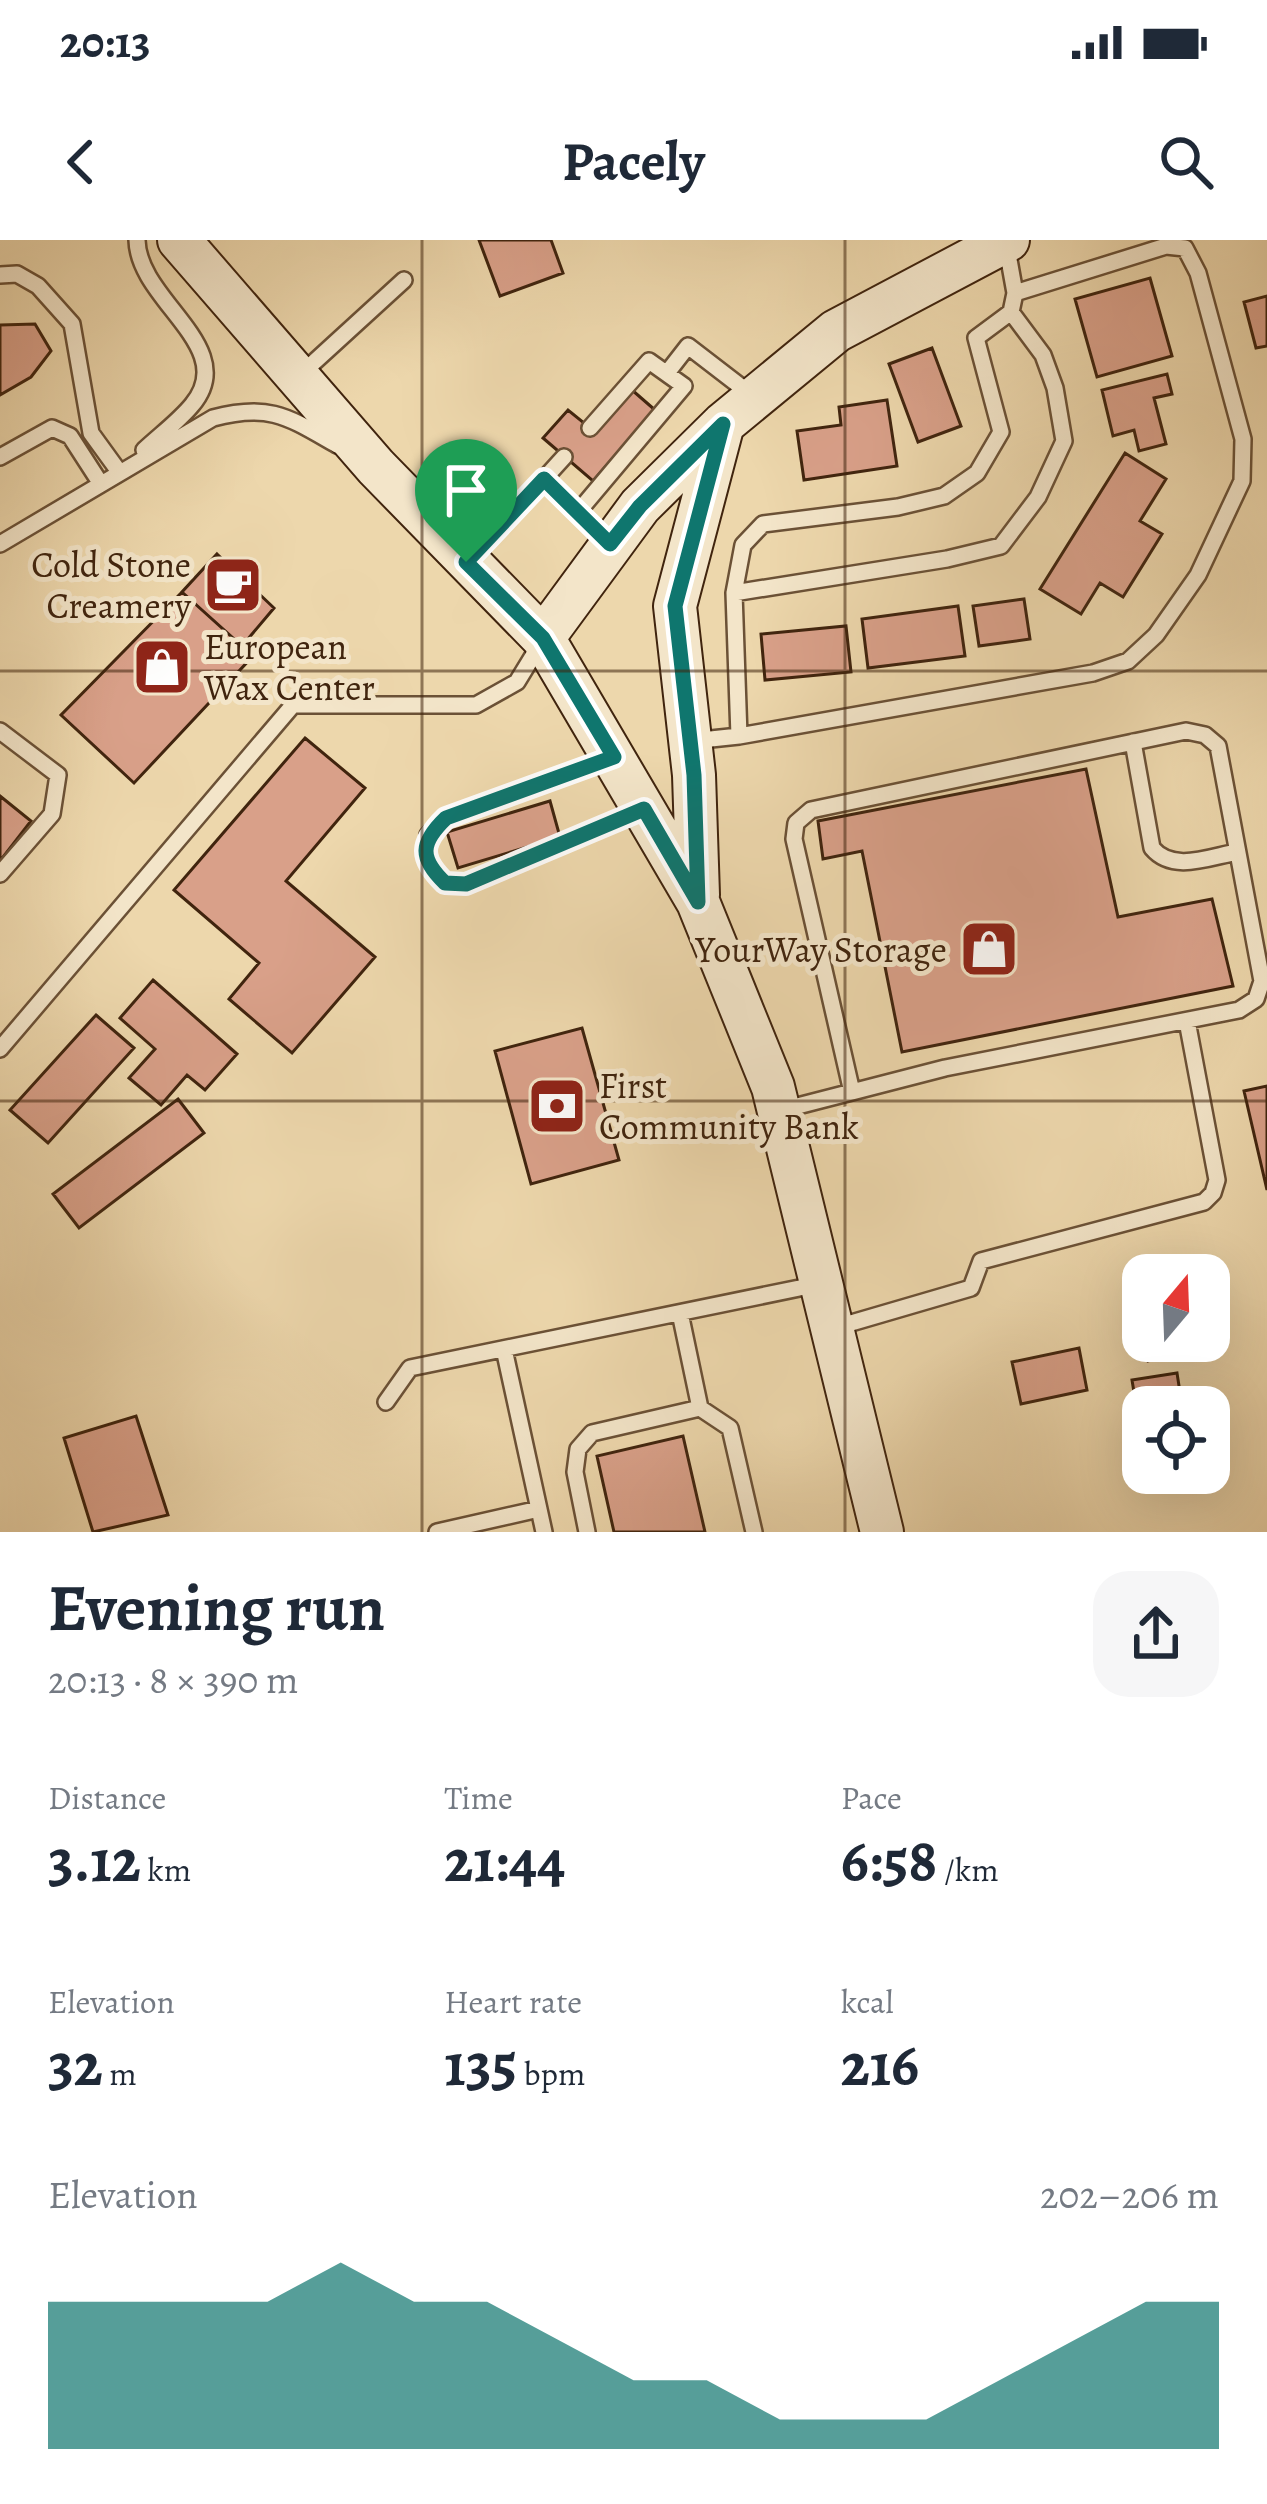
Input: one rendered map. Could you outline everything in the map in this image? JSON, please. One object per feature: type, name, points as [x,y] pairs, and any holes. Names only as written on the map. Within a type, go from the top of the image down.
[{"type":"main road","points":[[543,638],[640,506],[739,410],[836,332],[1007,240]]},
{"type":"main road","points":[[196,250],[376,467],[543,638],[698,902],[779,1110],[882,1532]]},
{"type":"main road","points":[[698,902],[675,606],[739,410]]},
{"type":"lane","points":[[120,472],[196,401],[204,374],[203,355],[190,329],[152,288],[137,254],[137,240]]},
{"type":"lane","points":[[739,736],[734,593],[743,545],[763,524],[898,507],[944,496],[977,472],[1001,432],[976,338],[1011,312],[1015,293],[1007,240]]},
{"type":"lane","points":[[689,742],[1047,683],[1127,661],[1156,635],[1198,575],[1242,481],[1243,439],[1198,273],[1185,248],[1166,246],[1015,293]]},
{"type":"lane","points":[[0,275],[17,274],[38,286],[72,324],[91,433],[120,472]]},
{"type":"lane","points":[[299,376],[404,280]]},
{"type":"lane","points":[[734,593],[1001,546],[1038,497],[1064,441],[1055,388],[1042,355],[1011,312]]},
{"type":"lane","points":[[667,374],[688,346],[739,410]]},
{"type":"lane","points":[[578,512],[684,386],[649,361],[590,428]]},
{"type":"lane","points":[[0,544],[213,418],[243,410],[278,412],[376,467]]},
{"type":"lane","points":[[0,457],[52,428],[70,436],[101,484]]},
{"type":"lane","points":[[466,562],[565,457]]},
{"type":"lane","points":[[544,479],[610,544]]},
{"type":"lane","points":[[0,1049],[293,705],[476,705],[517,682],[543,638]]},
{"type":"lane","points":[[0,731],[58,775],[52,814],[0,874]]},
{"type":"lane","points":[[779,1110],[851,1092],[945,1067],[1240,1010],[1256,999],[1262,981],[1218,746],[1205,735],[1186,731],[811,811],[796,823],[794,839],[851,1092]]},
{"type":"lane","points":[[1133,742],[1152,848],[1162,860],[1175,863],[1237,852]]},
{"type":"lane","points":[[614,757],[446,818],[428,835],[428,863],[445,883],[466,884],[644,809]]},
{"type":"lane","points":[[832,1328],[971,1288],[981,1261],[1204,1202],[1217,1180],[1187,1021]]},
{"type":"lane","points":[[386,1402],[410,1369],[821,1284]]},
{"type":"lane","points":[[680,1313],[700,1408],[730,1428],[754,1532]]},
{"type":"lane","points":[[504,1349],[544,1532]]},
{"type":"lane","points":[[587,1532],[575,1472],[578,1449],[592,1433],[700,1408]]},
{"type":"lane","points":[[437,1532],[539,1509]]},
{"type":"building","points":[[479,240],[551,240],[563,273],[500,296]]},
{"type":"building","points":[[1150,278],[1172,356],[1097,377],[1075,299]]},
{"type":"building","points":[[1267,296],[1267,346],[1256,348],[1244,302]]},
{"type":"building","points":[[35,324],[51,351],[31,377],[0,395],[0,325]]},
{"type":"building","points":[[932,348],[961,426],[918,442],[889,364]]},
{"type":"building","points":[[1167,374],[1172,394],[1154,398],[1166,444],[1139,451],[1134,430],[1113,436],[1102,390]]},
{"type":"building","points":[[632,390],[655,410],[593,481],[543,438],[568,410],[595,432]]},
{"type":"building","points":[[887,400],[897,466],[804,480],[797,431],[841,425],[839,407]]},
{"type":"building","points":[[1125,453],[1166,479],[1140,521],[1162,534],[1123,597],[1100,583],[1081,614],[1040,589]]},
{"type":"building","points":[[217,554],[274,608],[242,646],[182,592]]},
{"type":"building","points":[[182,592],[253,656],[134,783],[61,715]]},
{"type":"building","points":[[1024,599],[1030,639],[979,646],[973,606]]},
{"type":"building","points":[[958,606],[965,656],[868,668],[862,619]]},
{"type":"building","points":[[846,626],[851,672],[765,680],[761,634]]},
{"type":"building","points":[[305,738],[365,788],[286,881],[375,957],[292,1053],[229,999],[259,963],[174,890]]},
{"type":"building","points":[[1086,769],[1118,917],[1212,899],[1233,986],[902,1052],[862,851],[823,859],[818,821]]},
{"type":"building","points":[[0,796],[31,821],[0,861]]},
{"type":"building","points":[[550,801],[560,837],[458,868],[447,832]]},
{"type":"building","points":[[153,980],[237,1054],[205,1090],[187,1075],[161,1105],[129,1078],[155,1049],[120,1018]]},
{"type":"building","points":[[96,1015],[134,1048],[48,1143],[10,1110]]},
{"type":"building","name":"First Community Bank","points":[[582,1028],[619,1160],[531,1184],[495,1051]]},
{"type":"building","points":[[1267,1086],[1267,1190],[1244,1091]]},
{"type":"building","points":[[178,1099],[204,1133],[79,1228],[53,1194]]},
{"type":"building","points":[[1079,1348],[1087,1390],[1021,1404],[1012,1362]]},
{"type":"building","points":[[1177,1373],[1179,1386],[1133,1386],[1132,1380]]},
{"type":"building","points":[[136,1416],[168,1515],[93,1532],[64,1438]]},
{"type":"building","points":[[683,1436],[705,1532],[614,1532],[597,1456]]},
{"type":"place","name":"Cold Stone Creamery","points":[[233,585]]},
{"type":"place","name":"European Wax Center","points":[[162,667]]},
{"type":"place","name":"YourWay Storage","points":[[989,949]]},
{"type":"place","name":"First Community Bank","points":[[557,1106]]},
{"type":"route","points":[[723,424],[675,606],[694,775],[698,902],[644,809],[466,884],[445,883],[434,872],[428,863],[428,835],[446,818],[614,757],[543,638],[466,562],[544,479],[610,544],[640,506],[723,424]]}]
